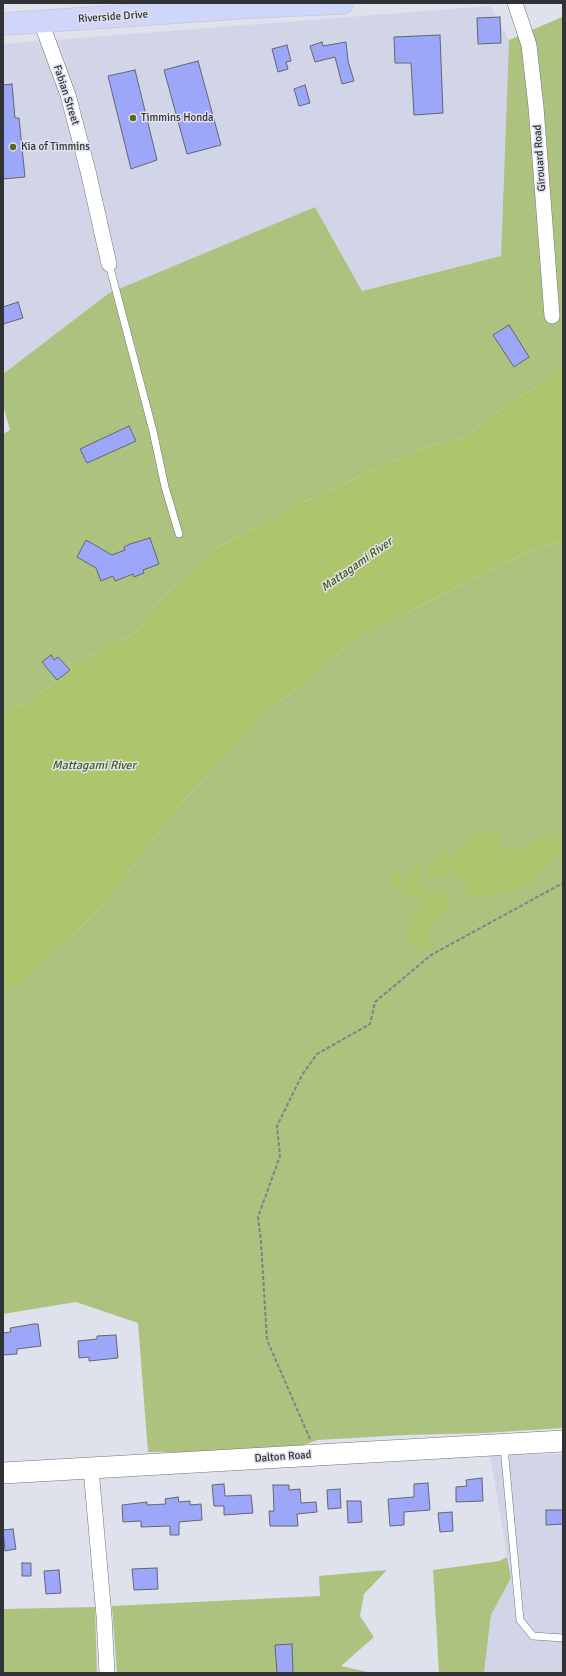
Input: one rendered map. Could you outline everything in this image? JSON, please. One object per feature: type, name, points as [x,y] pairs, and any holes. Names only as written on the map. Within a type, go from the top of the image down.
[{"type":"main road","name":"Riverside Drive","points":[[3,24],[230,8],[343,3]]},
{"type":"street","name":"Girouard Road","points":[[515,3],[529,44],[536,107],[552,316]]},
{"type":"street","name":"Fabian Street","points":[[41,22],[68,95],[88,171],[109,264]]},
{"type":"street","name":"Dalton Road","points":[[3,1473],[91,1469],[317,1454],[563,1442]]},
{"type":"street","points":[[91,1469],[104,1616],[106,1673]]},
{"type":"lane","points":[[109,264],[144,394],[165,488],[179,534]]},
{"type":"lane","points":[[504,1445],[520,1620],[533,1636],[563,1638]]},
{"type":"path","points":[[317,1454],[267,1340],[258,1217],[280,1156],[277,1126],[302,1076],[317,1054],[370,1024],[374,1002],[431,955],[563,883]]},
{"type":"shaded area","points":[[490,6],[509,40],[501,256],[362,291],[315,207],[109,293],[3,374],[3,44]]},
{"type":"shaded area","points":[[563,15],[563,370],[489,417],[468,436],[423,448],[396,460],[288,509],[213,550],[156,604],[139,631],[81,661],[35,697],[3,714],[3,434],[10,430],[3,405],[3,374],[109,293],[315,207],[362,291],[501,256],[509,40],[562,17]]},
{"type":"shaded area","points":[[563,541],[563,1428],[318,1440],[279,1453],[148,1452],[138,1323],[76,1302],[3,1314],[3,994],[17,986],[100,909],[177,808],[271,707],[300,687],[350,643],[485,572],[522,555]]},
{"type":"shaded area","points":[[563,1454],[563,1673],[484,1673],[491,1615],[511,1578],[490,1455]]},
{"type":"shaded area","points":[[507,1557],[511,1578],[491,1615],[484,1673],[439,1673],[433,1570],[499,1561]]},
{"type":"shaded area","points":[[387,1570],[364,1594],[360,1616],[374,1637],[341,1666],[372,1673],[117,1673],[112,1606],[320,1596],[319,1576]]},
{"type":"shaded area","points":[[95,1607],[97,1673],[3,1673],[3,1609]]},
{"type":"water","name":"Mattagami River","points":[[563,370],[563,541],[522,555],[485,572],[350,643],[300,687],[271,707],[177,808],[100,909],[17,986],[3,994],[3,714],[35,697],[81,661],[139,631],[156,604],[213,550],[288,509],[396,460],[423,448],[468,436],[489,417]]},
{"type":"water","points":[[478,832],[494,832],[501,837],[499,847],[514,851],[555,832],[563,844],[563,853],[521,889],[471,899],[456,870],[446,876],[429,879],[424,868],[432,864],[440,853],[455,855],[461,846]]},
{"type":"water","points":[[422,865],[417,883],[427,894],[448,888],[450,899],[442,913],[433,921],[428,937],[432,948],[419,946],[406,947],[413,920],[419,914],[425,902],[393,888],[392,872],[398,870],[404,885],[416,866]]},
{"type":"building","points":[[500,17],[501,43],[478,44],[477,18]]},
{"type":"building","points":[[440,35],[443,113],[414,115],[411,63],[395,63],[394,37]]},
{"type":"building","points":[[322,42],[323,46],[346,42],[348,61],[354,81],[342,84],[335,57],[315,62],[310,46]]},
{"type":"building","points":[[287,45],[291,61],[286,62],[288,69],[278,72],[272,49]]},
{"type":"building","points":[[198,61],[221,145],[187,154],[164,70]]},
{"type":"building","name":"Timmins Honda","points":[[135,70],[157,160],[131,169],[108,76]]},
{"type":"building","name":"Kia of Timmins","points":[[12,84],[15,118],[19,118],[25,177],[3,179],[3,85]]},
{"type":"building","points":[[305,85],[310,103],[299,106],[294,89]]},
{"type":"building","points":[[18,302],[23,318],[3,324],[3,307]]},
{"type":"building","points":[[509,325],[529,357],[514,367],[493,335]]},
{"type":"building","points":[[129,426],[136,441],[87,463],[80,449]]},
{"type":"building","points":[[150,538],[159,564],[143,570],[144,573],[134,577],[133,574],[115,581],[113,576],[101,581],[96,568],[77,557],[86,540],[112,555],[125,550],[124,547],[130,544]]},
{"type":"building","points":[[51,655],[54,660],[58,657],[70,670],[57,680],[42,662]]},
{"type":"building","points":[[38,1324],[41,1346],[17,1349],[17,1354],[3,1355],[3,1333],[11,1332],[10,1328]]},
{"type":"building","points":[[116,1335],[118,1358],[89,1361],[89,1357],[79,1358],[78,1341],[97,1339],[97,1336]]},
{"type":"building","points":[[482,1478],[483,1501],[456,1502],[456,1487],[467,1486],[466,1480]]},
{"type":"building","points":[[428,1483],[430,1510],[404,1512],[404,1525],[390,1526],[388,1499],[414,1497],[414,1484]]},
{"type":"building","points":[[224,1484],[225,1496],[251,1495],[253,1513],[224,1515],[224,1506],[214,1506],[212,1485]]},
{"type":"building","points":[[273,1485],[289,1485],[289,1490],[300,1489],[301,1503],[316,1502],[317,1512],[297,1514],[298,1526],[270,1526],[269,1511],[274,1511]]},
{"type":"building","points":[[340,1489],[341,1508],[328,1509],[327,1490]]},
{"type":"building","points":[[178,1497],[179,1502],[190,1501],[190,1505],[201,1504],[202,1520],[179,1522],[179,1535],[170,1535],[170,1526],[141,1527],[141,1521],[123,1522],[122,1505],[147,1502],[147,1505],[166,1504],[165,1499]]},
{"type":"building","points":[[347,1501],[361,1501],[362,1522],[348,1523]]},
{"type":"building","points":[[546,1510],[563,1510],[563,1524],[546,1525]]},
{"type":"building","points":[[452,1512],[453,1531],[440,1532],[438,1513]]},
{"type":"building","points":[[13,1529],[16,1549],[5,1551],[3,1530]]},
{"type":"building","points":[[22,1563],[31,1563],[31,1576],[22,1576]]},
{"type":"building","points":[[157,1568],[158,1589],[134,1590],[132,1569]]},
{"type":"building","points":[[59,1570],[61,1593],[46,1594],[44,1571]]},
{"type":"building","points":[[292,1644],[293,1673],[277,1673],[275,1645]]},
{"type":"place","name":"Timmins Honda","points":[[133,118]]},
{"type":"place","name":"Kia of Timmins","points":[[13,147]]}]
